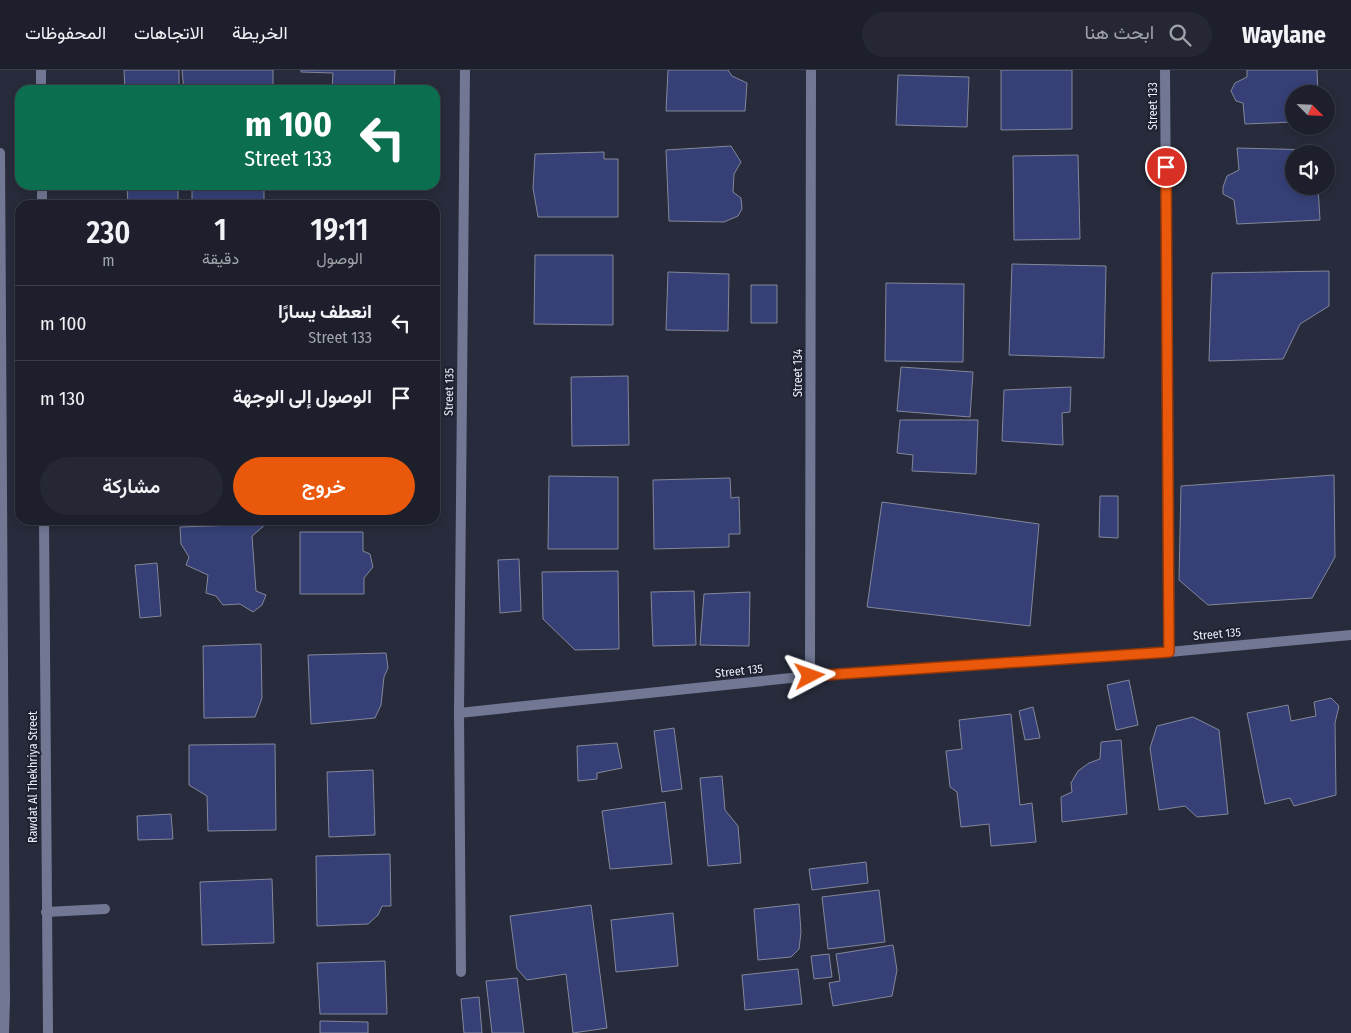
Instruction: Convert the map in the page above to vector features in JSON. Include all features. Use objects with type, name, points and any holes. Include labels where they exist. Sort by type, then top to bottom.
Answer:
[{"type":"street","points":[[41,70],[41,85]]},
{"type":"street","name":"Street 135","points":[[461,972],[458,713],[465,70]]},
{"type":"street","name":"Street 134","points":[[810,676],[811,70]]},
{"type":"street","name":"Street 133","points":[[1165,70],[1169,652]]},
{"type":"street","points":[[0,153],[4,1033]]},
{"type":"street","name":"Rawdat Al Thekhriya Street","points":[[44,525],[48,1033]]},
{"type":"street","name":"Street 135","points":[[458,713],[810,676],[1169,652],[1351,634]]},
{"type":"street","points":[[46,912],[105,909]]},
{"type":"building","points":[[124,70],[179,70],[179,85],[125,85]]},
{"type":"building","points":[[182,70],[273,70],[273,85],[184,85]]},
{"type":"building","points":[[301,70],[395,70],[394,85],[332,85],[333,73],[301,72]]},
{"type":"building","points":[[668,70],[728,70],[732,76],[747,83],[745,111],[666,111]]},
{"type":"building","points":[[1001,70],[1072,70],[1072,129],[1001,130]]},
{"type":"building","points":[[1247,70],[1317,70],[1318,85],[1285,85],[1285,122],[1245,124],[1243,103],[1236,101],[1231,91],[1235,83],[1247,77]]},
{"type":"building","points":[[898,75],[969,77],[967,127],[896,125]]},
{"type":"building","points":[[731,146],[741,162],[734,174],[733,192],[741,198],[742,209],[738,216],[724,222],[669,221],[666,150]]},
{"type":"building","points":[[1237,148],[1285,149],[1285,195],[1319,195],[1320,220],[1237,224],[1234,200],[1223,194],[1223,187],[1227,176],[1239,170]]},
{"type":"building","points":[[604,152],[604,159],[618,159],[618,217],[538,217],[533,188],[535,154]]},
{"type":"building","points":[[1078,155],[1080,239],[1014,240],[1013,156]]},
{"type":"building","points":[[127,190],[178,190],[178,200],[128,200]]},
{"type":"building","points":[[192,190],[264,190],[264,200],[192,200]]},
{"type":"building","points":[[535,255],[613,255],[613,325],[534,324]]},
{"type":"building","points":[[1012,264],[1106,266],[1104,358],[1009,355]]},
{"type":"building","points":[[1329,271],[1329,306],[1300,324],[1283,359],[1209,361],[1212,273]]},
{"type":"building","points":[[668,272],[729,274],[728,331],[666,330]]},
{"type":"building","points":[[886,283],[964,284],[963,362],[885,361]]},
{"type":"building","points":[[751,285],[777,285],[777,323],[751,323]]},
{"type":"building","points":[[901,367],[973,372],[970,417],[897,411]]},
{"type":"building","points":[[628,376],[629,445],[572,446],[571,377]]},
{"type":"building","points":[[1071,387],[1070,412],[1062,413],[1063,445],[1002,441],[1004,390]]},
{"type":"building","points":[[900,420],[978,420],[976,474],[912,471],[913,455],[897,453]]},
{"type":"building","points":[[1334,475],[1335,557],[1312,598],[1208,605],[1179,580],[1181,486]]},
{"type":"building","points":[[549,476],[618,477],[618,549],[548,549]]},
{"type":"building","points":[[730,478],[731,498],[739,497],[740,534],[729,534],[729,547],[654,549],[653,480]]},
{"type":"building","points":[[1100,496],[1118,496],[1118,538],[1099,537]]},
{"type":"building","points":[[882,502],[1039,524],[1030,626],[867,607]]},
{"type":"building","points":[[265,525],[252,536],[256,591],[266,595],[262,605],[253,612],[240,604],[223,605],[216,596],[206,593],[208,575],[186,565],[189,557],[181,544],[180,527]]},
{"type":"building","points":[[300,532],[363,532],[363,551],[370,554],[373,567],[364,578],[364,594],[300,594]]},
{"type":"building","points":[[519,559],[521,611],[500,613],[498,560]]},
{"type":"building","points":[[157,563],[161,616],[140,618],[135,565]]},
{"type":"building","points":[[618,571],[619,649],[575,650],[543,619],[542,572]]},
{"type":"building","points":[[694,591],[696,645],[653,646],[651,592]]},
{"type":"building","points":[[750,592],[749,646],[700,645],[704,594]]},
{"type":"building","points":[[261,644],[262,698],[255,717],[204,718],[203,646]]},
{"type":"building","points":[[386,653],[388,668],[384,677],[381,705],[375,718],[311,724],[308,655]]},
{"type":"building","points":[[1129,680],[1138,725],[1116,730],[1107,685]]},
{"type":"building","points":[[1331,698],[1339,706],[1335,723],[1336,795],[1294,806],[1290,798],[1265,804],[1247,713],[1288,705],[1291,721],[1316,716],[1314,702]]},
{"type":"building","points":[[1033,707],[1040,738],[1025,740],[1019,711]]},
{"type":"building","points":[[1011,714],[1020,805],[1032,803],[1036,842],[991,846],[989,824],[961,827],[957,792],[950,787],[946,751],[962,749],[959,720]]},
{"type":"building","points":[[1193,717],[1219,730],[1228,814],[1197,817],[1185,806],[1159,810],[1150,748],[1157,726]]},
{"type":"building","points":[[674,728],[682,789],[662,792],[654,731]]},
{"type":"building","points":[[1121,740],[1127,814],[1062,822],[1061,797],[1072,792],[1071,783],[1078,771],[1089,763],[1100,759],[1101,742]]},
{"type":"building","points":[[617,743],[622,768],[597,773],[597,779],[578,781],[577,746]]},
{"type":"building","points":[[275,744],[276,830],[208,831],[207,796],[189,785],[189,745]]},
{"type":"building","points":[[373,770],[375,835],[329,837],[327,772]]},
{"type":"building","points":[[722,776],[725,810],[738,826],[741,863],[708,866],[700,778]]},
{"type":"building","points":[[665,802],[672,864],[610,869],[602,811]]},
{"type":"building","points":[[171,814],[173,839],[138,840],[137,816]]},
{"type":"building","points":[[390,854],[391,906],[382,906],[378,915],[368,924],[317,926],[316,856]]},
{"type":"building","points":[[866,862],[868,883],[812,890],[809,869]]},
{"type":"building","points":[[272,879],[274,943],[202,945],[200,882]]},
{"type":"building","points":[[879,890],[885,942],[828,949],[822,897]]},
{"type":"building","points":[[799,904],[801,932],[799,949],[791,957],[758,960],[754,909]]},
{"type":"building","points":[[591,905],[607,1028],[573,1033],[566,974],[527,980],[517,969],[510,916]]},
{"type":"building","points":[[673,913],[678,966],[616,972],[611,920]]},
{"type":"building","points":[[893,945],[897,970],[892,996],[833,1006],[829,983],[840,981],[836,954]]},
{"type":"building","points":[[829,954],[832,977],[814,979],[811,956]]},
{"type":"building","points":[[385,961],[387,1014],[320,1014],[317,963]]},
{"type":"building","points":[[798,969],[802,1004],[745,1010],[742,975]]},
{"type":"building","points":[[517,978],[524,1033],[492,1033],[486,981]]},
{"type":"building","points":[[479,997],[482,1033],[464,1033],[461,999]]},
{"type":"building","points":[[320,1021],[368,1022],[368,1033],[320,1033]]},
{"type":"route","points":[[810,676],[1169,652],[1166,167]]}]
